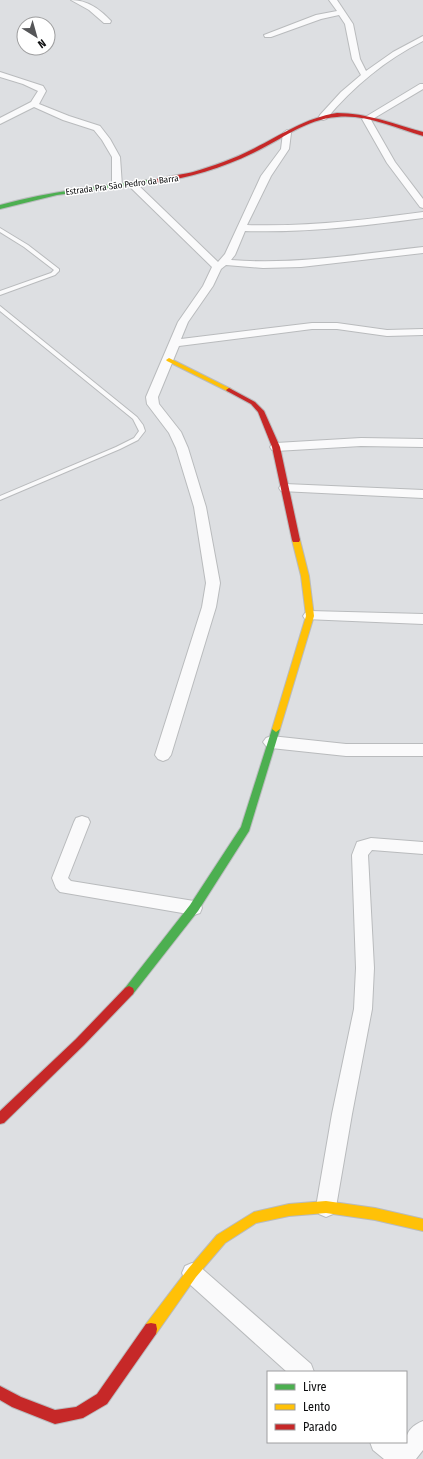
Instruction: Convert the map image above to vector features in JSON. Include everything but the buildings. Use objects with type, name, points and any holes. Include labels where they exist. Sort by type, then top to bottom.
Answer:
[{"type":"street","points":[[75,0],[92,8],[107,21]]},
{"type":"street","points":[[332,0],[342,12],[349,24],[356,59],[365,76]]},
{"type":"street","points":[[268,35],[319,17],[342,12]]},
{"type":"street","points":[[324,118],[330,108],[365,76],[397,52],[423,38]]},
{"type":"street","points":[[0,74],[13,77],[40,88],[42,91],[34,104],[0,121]]},
{"type":"street","points":[[423,86],[366,119],[391,163],[423,205]]},
{"type":"street","points":[[34,104],[66,118],[97,128],[106,139],[116,157],[116,186]]},
{"type":"street","name":"Estrada Pra São Pedro da Barra","points":[[0,206],[48,194],[175,179],[213,168],[300,126],[324,118],[345,115],[423,134]]},
{"type":"street","points":[[163,755],[209,607],[213,584],[200,507],[182,448],[175,432],[154,404],[152,397],[169,360],[183,322],[208,286],[220,265],[230,255],[266,176],[285,149],[287,133]]},
{"type":"street","points":[[133,185],[220,265],[301,264],[423,250]]},
{"type":"street","points":[[241,228],[277,230],[330,227],[423,216]]},
{"type":"street","points":[[175,342],[312,326],[338,326],[387,333],[423,332]]},
{"type":"street","points":[[0,1119],[80,1042],[135,985],[194,908],[246,828],[310,616],[305,576],[292,525],[276,447],[261,411],[253,403],[169,360]]},
{"type":"street","points":[[276,447],[361,442],[423,443]]},
{"type":"street","points":[[285,488],[423,494]]},
{"type":"street","points":[[310,616],[423,619]]},
{"type":"street","points":[[271,742],[346,750],[423,750]]},
{"type":"street","points":[[82,822],[60,878],[66,887],[194,908]]},
{"type":"street","points":[[326,1207],[342,1114],[363,1009],[365,968],[360,855],[364,847],[371,844],[423,848]]},
{"type":"street","points":[[0,1393],[17,1402],[55,1417],[78,1413],[102,1399],[150,1328],[192,1273],[221,1239],[254,1218],[289,1210],[326,1207],[375,1214],[423,1225]]},
{"type":"street","points":[[192,1273],[302,1371]]},
{"type":"street","points":[[383,1443],[401,1459],[423,1432]]},
{"type":"lane","points":[[0,230],[26,246],[57,270],[53,274],[0,293]]},
{"type":"lane","points":[[0,308],[135,418],[142,431],[136,439],[118,448],[0,498]]},
{"type":"traffic: fast","points":[[0,207],[38,197],[154,181]]},
{"type":"traffic: fast","points":[[129,991],[194,908],[246,828],[276,729]]},
{"type":"traffic: slow","points":[[169,360],[229,390]]},
{"type":"traffic: slow","points":[[276,729],[310,616],[305,576],[296,540]]},
{"type":"traffic: slow","points":[[151,1329],[192,1273],[221,1239],[254,1218],[289,1210],[326,1207],[375,1214],[423,1225]]},
{"type":"traffic: jam","points":[[154,181],[180,177],[217,166],[253,151],[304,124],[337,115],[370,118],[423,134]]},
{"type":"traffic: jam","points":[[229,390],[253,403],[261,411],[276,447],[296,540]]},
{"type":"traffic: jam","points":[[0,1119],[80,1042],[129,991]]},
{"type":"traffic: jam","points":[[0,1393],[17,1402],[55,1417],[78,1413],[102,1399],[151,1329]]}]
